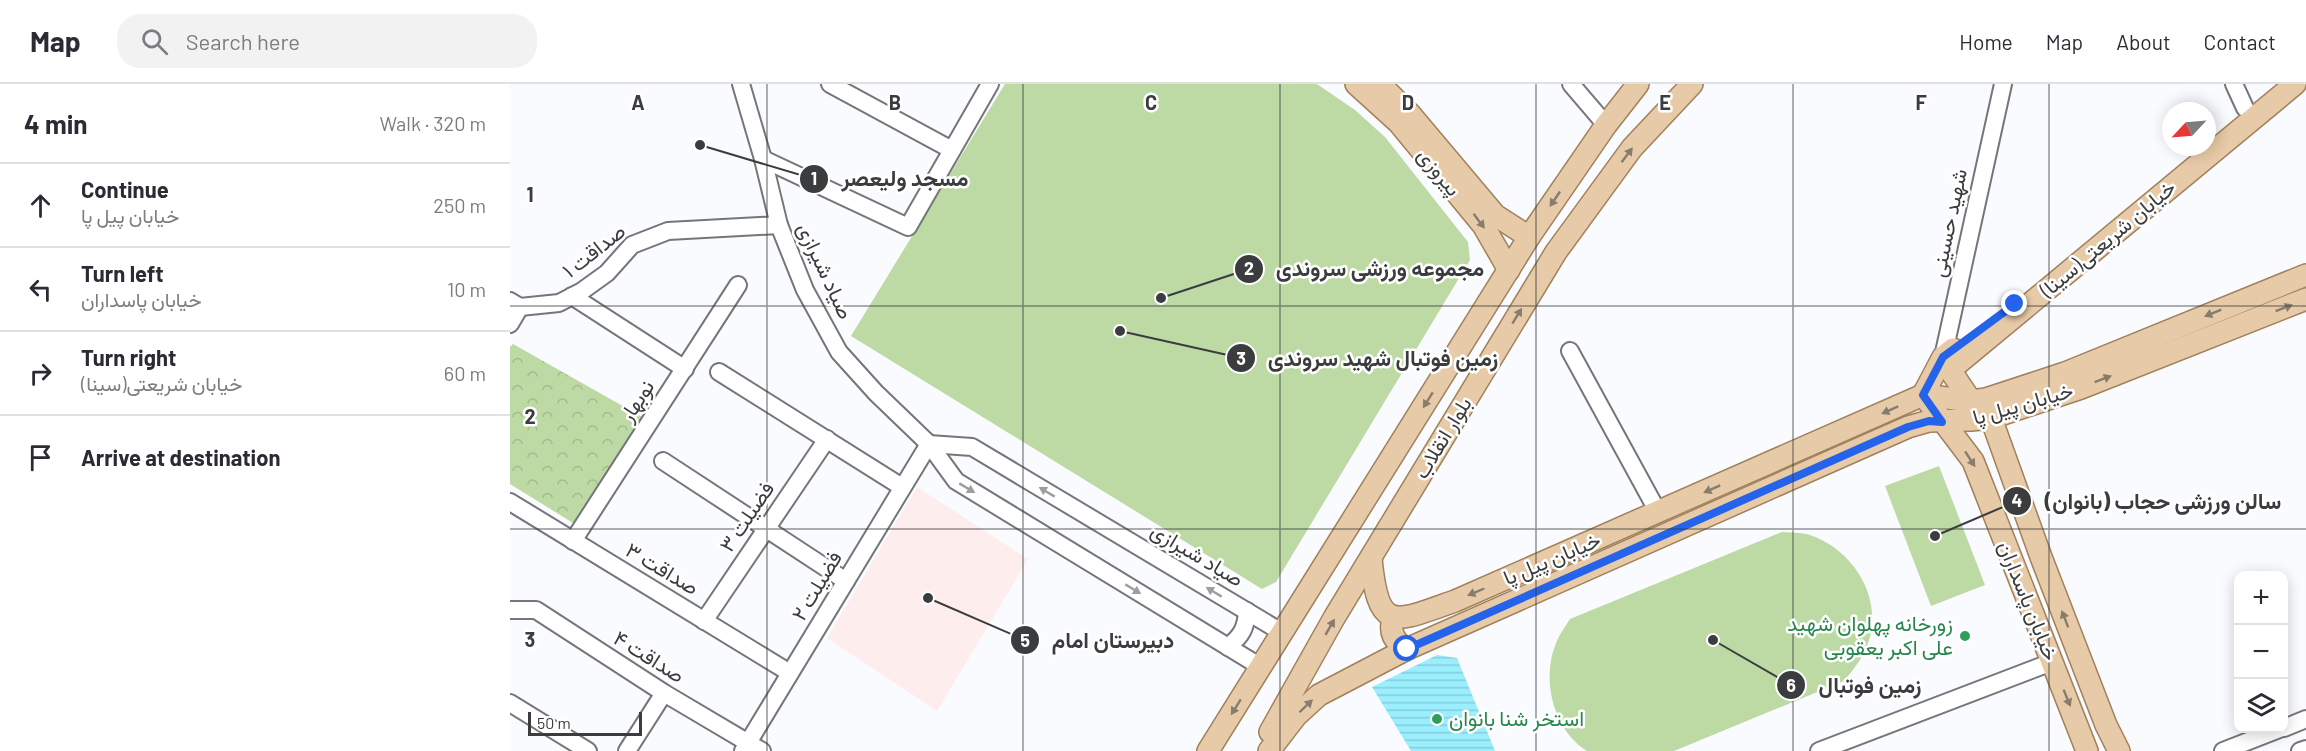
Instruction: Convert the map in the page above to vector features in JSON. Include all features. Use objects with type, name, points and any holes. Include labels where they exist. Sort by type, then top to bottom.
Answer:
[{"type":"main road","name":"پیروزی","points":[[1356,84],[1399,123],[1483,225],[1509,270]]},
{"type":"main road","name":"پیروزی","points":[[1380,84],[1410,114],[1495,214],[1529,237]]},
{"type":"main road","name":"بلوار انقلاب","points":[[1208,751],[1529,237],[1606,125],[1638,84]]},
{"type":"main road","name":"بلوار انقلاب","points":[[1259,751],[1371,558],[1556,252],[1632,148],[1692,84]]},
{"type":"main road","points":[[2216,132],[2273,84]]},
{"type":"main road","name":"خیابان شریعتی(سینا)","points":[[1947,363],[2295,84]]},
{"type":"main road","name":"خیابان شریعتی(سینا)","points":[[1923,395],[1947,363],[2188,156]]},
{"type":"main road","name":"خیابان پیل پا","points":[[1393,617],[1406,618],[1455,601],[1923,395],[1971,401],[1986,399],[2065,373],[2306,275]]},
{"type":"main road","name":"خیابان پیل پا","points":[[1269,751],[1296,716],[1319,694],[1407,649],[1908,427],[1929,421],[1942,422],[1991,417],[2081,388],[2306,299]]},
{"type":"main road","points":[[1947,363],[1971,401],[1991,417]]},
{"type":"main road","name":"خیابان پاسداران","points":[[1923,395],[1973,460],[2086,751]]},
{"type":"main road","name":"خیابان پاسداران","points":[[1991,417],[2049,579],[2106,724],[2119,751]]},
{"type":"main road","points":[[1371,558],[1374,589],[1381,608],[1393,617],[1392,632],[1395,639],[1407,649]]},
{"type":"street","name":"صیاد شیرازی","points":[[741,84],[779,225],[805,290],[839,352],[876,393],[929,444],[956,481],[1261,667]]},
{"type":"street","points":[[830,84],[952,150]]},
{"type":"street","points":[[763,159],[908,227],[990,84]]},
{"type":"street","points":[[1571,84],[1606,125]]},
{"type":"street","name":"شهید حسینی","points":[[1947,363],[2003,84]]},
{"type":"street","points":[[2234,84],[2245,108]]},
{"type":"street","name":"صداقت ۱","points":[[515,304],[559,303],[607,273],[632,245],[668,231],[779,225]]},
{"type":"street","name":"نوبهار","points":[[573,541],[738,285]]},
{"type":"street","points":[[572,296],[685,369]]},
{"type":"street","points":[[510,324],[515,304]]},
{"type":"street","points":[[1570,351],[1658,512]]},
{"type":"street","points":[[719,372],[902,488]]},
{"type":"street","name":"فضیلت ۳","points":[[704,621],[827,439]]},
{"type":"street","name":"صیاد شیرازی","points":[[929,444],[972,447],[1282,633]]},
{"type":"street","name":"فضیلت ۲","points":[[751,748],[790,673],[929,444]]},
{"type":"street","points":[[663,461],[846,581]]},
{"type":"street","name":"صداقت ۳","points":[[510,502],[790,673]]},
{"type":"street","name":"صداقت ۴","points":[[510,610],[536,610],[751,748]]},
{"type":"street","points":[[1227,647],[1243,632],[1246,626],[1247,611]]},
{"type":"street","points":[[1818,751],[2052,662]]},
{"type":"street","points":[[627,751],[664,693]]},
{"type":"street","points":[[510,703],[588,751]]},
{"type":"street","points":[[2288,726],[2306,719]]},
{"type":"street","points":[[2223,751],[2270,733]]},
{"type":"street","points":[[2300,751],[2306,749]]},
{"type":"shaded area","points":[[917,487],[1028,559],[937,711],[827,638]]},
{"type":"green space","points":[[1005,84],[1317,84],[1355,110],[1385,137],[1468,242],[1470,260],[1276,582],[1262,589],[851,336]]},
{"type":"green space","points":[[513,344],[644,418],[573,523],[510,484],[510,347]]},
{"type":"green space","points":[[1939,466],[1985,585],[1931,606],[1885,486]]},
{"type":"green space","points":[[1782,532],[1807,534],[1825,542],[1850,562],[1867,589],[1871,604],[1870,637],[1859,661],[1844,681],[1674,751],[1587,751],[1575,742],[1558,717],[1550,687],[1552,657],[1557,640],[1570,619]]},
{"type":"water","name":"استخر شنا بانوان","points":[[1437,655],[1457,658],[1495,751],[1411,751],[1372,687]]},
{"type":"place","name":"مسجد ولیعصر","points":[[700,145]]},
{"type":"place","name":"مجموعه ورزشی سروندی","points":[[1161,298]]},
{"type":"place","name":"زمین فوتبال شهید سروندی","points":[[1120,331]]},
{"type":"place","name":"سالن ورزشی حجاب (بانوان)","points":[[1935,536]]},
{"type":"place","name":"دبیرستان امام","points":[[928,598]]},
{"type":"place","name":"زورخانه پهلوان شهید علی اکبر یعقوبی","points":[[1965,636]]},
{"type":"place","name":"زمین فوتبال","points":[[1713,640]]},
{"type":"place","name":"استخر شنا بانوان","points":[[1437,719]]},
{"type":"route","points":[[1407,649],[1908,427],[1929,421],[1942,422],[1923,395],[1943,357],[2015,304]]}]
